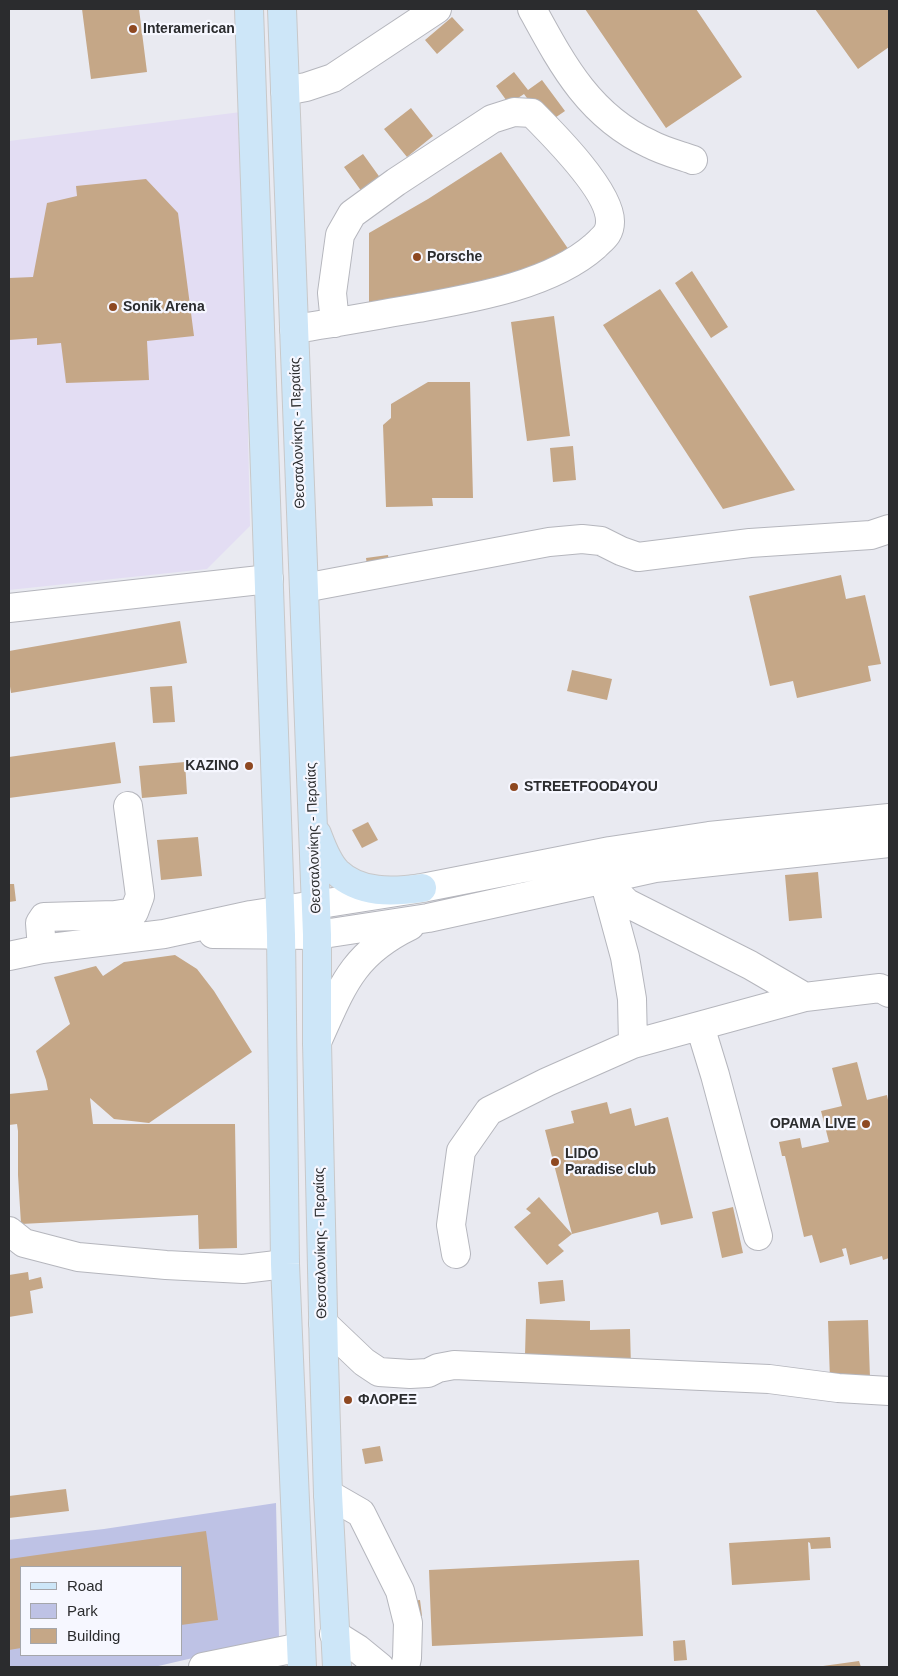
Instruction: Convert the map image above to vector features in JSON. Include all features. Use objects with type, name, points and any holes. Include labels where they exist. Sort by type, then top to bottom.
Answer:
[{"type":"main road","points":[[249,9],[280,923],[285,1264],[301,1657]]},
{"type":"main road","name":"Θεσσαλονίκης - Περαίας","points":[[282,9],[316,904],[323,1323],[336,1667]]},
{"type":"main road","points":[[313,824],[325,854],[337,872],[355,884],[381,891],[422,888]]},
{"type":"street","points":[[285,91],[306,87],[333,78],[437,9]]},
{"type":"street","points":[[532,9],[552,46],[582,92],[600,111],[628,132],[650,145],[693,160]]},
{"type":"street","points":[[294,329],[335,323],[476,297],[534,281],[572,262],[590,250],[609,233],[611,221],[608,208],[587,173],[532,113],[514,112],[492,119],[396,182],[352,214],[340,235],[332,293],[335,323]]},
{"type":"street","points":[[304,588],[557,541],[582,539],[601,541],[638,557],[750,544],[871,535],[889,529]]},
{"type":"street","points":[[9,608],[269,579]]},
{"type":"street","points":[[42,949],[40,923],[44,917],[115,915],[134,912],[140,896],[128,806]]},
{"type":"street","points":[[9,956],[42,949],[164,934],[280,923],[316,904],[422,888],[610,851],[709,836],[889,818]]},
{"type":"street","points":[[280,923],[317,935],[428,918],[655,868],[889,843]]},
{"type":"street","points":[[603,879],[627,903],[750,965],[805,997]]},
{"type":"street","points":[[603,879],[625,957],[632,999],[633,1044]]},
{"type":"street","points":[[317,1042],[342,987],[352,970],[369,951],[394,934],[428,918]]},
{"type":"street","points":[[456,1254],[451,1225],[461,1151],[489,1111],[547,1082],[633,1044],[805,997],[880,988],[889,993]]},
{"type":"street","points":[[700,1026],[716,1075],[758,1236]]},
{"type":"street","points":[[9,1231],[24,1242],[78,1257],[166,1265],[243,1269],[285,1264]]},
{"type":"street","points":[[323,1323],[364,1362],[379,1372],[428,1373],[438,1368],[454,1365],[769,1378],[838,1388],[889,1391]]},
{"type":"street","points":[[328,1494],[361,1513],[400,1591],[408,1623],[405,1667]]},
{"type":"street","points":[[334,1634],[358,1649],[380,1667]]},
{"type":"street","points":[[203,1667],[301,1657]]},
{"type":"shaded area","points":[[241,112],[250,526],[207,569],[9,590],[9,141]]},
{"type":"green space","points":[[276,1503],[279,1638],[154,1667],[9,1667],[9,1540],[104,1529]]},
{"type":"building","points":[[82,9],[139,9],[147,72],[91,79]]},
{"type":"building","points":[[585,9],[696,9],[742,77],[666,128]]},
{"type":"building","points":[[815,9],[889,9],[889,47],[858,69]]},
{"type":"building","points":[[452,17],[464,30],[437,54],[425,40]]},
{"type":"building","points":[[514,72],[528,90],[542,80],[565,111],[546,124],[524,94],[509,104],[496,86]]},
{"type":"building","points":[[411,108],[433,136],[407,157],[384,129]]},
{"type":"building","points":[[501,152],[569,250],[546,266],[369,306],[369,233],[428,199]]},
{"type":"building","points":[[363,154],[381,179],[362,192],[344,167]]},
{"type":"building","name":"Sonik Arena","points":[[146,179],[178,213],[194,336],[147,341],[149,380],[66,383],[61,343],[37,345],[37,338],[9,340],[9,278],[33,277],[47,203],[77,196],[76,186]]},
{"type":"building","points":[[692,271],[728,327],[711,338],[675,283]]},
{"type":"building","points":[[660,289],[795,490],[723,509],[603,325]]},
{"type":"building","points":[[554,316],[570,436],[527,441],[511,322]]},
{"type":"building","points":[[428,382],[470,382],[473,498],[432,498],[433,506],[386,507],[383,425],[391,418],[391,404]]},
{"type":"building","points":[[573,446],[576,480],[553,482],[550,448]]},
{"type":"building","points":[[388,555],[390,570],[368,572],[366,558]]},
{"type":"building","points":[[841,575],[846,599],[865,595],[881,664],[868,666],[871,681],[797,698],[793,681],[770,686],[749,596]]},
{"type":"building","points":[[180,621],[187,663],[11,693],[9,651]]},
{"type":"building","points":[[572,670],[612,679],[607,700],[567,691]]},
{"type":"building","points":[[172,686],[175,722],[153,723],[150,687]]},
{"type":"building","points":[[115,742],[121,783],[9,798],[9,757]]},
{"type":"building","points":[[185,762],[187,794],[142,798],[139,766]]},
{"type":"building","points":[[368,822],[378,840],[362,848],[352,830]]},
{"type":"building","points":[[198,837],[202,876],[161,880],[157,840]]},
{"type":"building","points":[[818,872],[822,918],[789,921],[785,875]]},
{"type":"building","points":[[9,884],[14,884],[16,901],[9,902]]},
{"type":"building","points":[[175,955],[197,969],[214,991],[252,1052],[149,1123],[114,1119],[90,1098],[93,1124],[235,1124],[237,1248],[199,1249],[198,1215],[21,1224],[18,1131],[17,1124],[9,1125],[9,1094],[48,1090],[36,1051],[70,1024],[54,977],[96,966],[103,976],[124,962]]},
{"type":"building","points":[[857,1062],[867,1100],[887,1095],[889,1105],[889,1258],[883,1260],[882,1256],[850,1265],[846,1248],[842,1249],[844,1256],[820,1263],[812,1235],[804,1237],[785,1156],[782,1156],[779,1142],[800,1138],[802,1148],[829,1142],[821,1111],[842,1106],[832,1068]]},
{"type":"building","points":[[607,1102],[610,1114],[631,1108],[635,1126],[668,1117],[693,1218],[661,1225],[658,1212],[572,1234],[545,1130],[574,1123],[571,1111]]},
{"type":"building","points":[[539,1197],[572,1234],[558,1245],[564,1251],[547,1265],[514,1227],[531,1213],[526,1209]]},
{"type":"building","points":[[733,1207],[743,1253],[722,1258],[712,1212]]},
{"type":"building","points":[[28,1272],[29,1280],[41,1277],[43,1288],[30,1291],[33,1313],[9,1317],[9,1275]]},
{"type":"building","points":[[563,1280],[565,1301],[540,1304],[538,1282]]},
{"type":"building","points":[[526,1319],[590,1321],[590,1330],[630,1329],[631,1368],[525,1355]]},
{"type":"building","points":[[868,1320],[870,1378],[830,1380],[828,1321]]},
{"type":"building","points":[[380,1446],[383,1461],[365,1464],[362,1449]]},
{"type":"building","points":[[66,1489],[69,1511],[9,1518],[9,1496]]},
{"type":"building","points":[[206,1531],[218,1620],[182,1625],[182,1566],[20,1566],[20,1648],[9,1650],[9,1559]]},
{"type":"building","points":[[830,1537],[831,1548],[811,1549],[808,1542],[810,1580],[732,1585],[729,1543]]},
{"type":"building","points":[[639,1560],[643,1636],[432,1646],[429,1570]]},
{"type":"building","points":[[420,1600],[422,1616],[412,1617],[411,1601]]},
{"type":"building","points":[[685,1640],[687,1660],[674,1661],[673,1641]]},
{"type":"building","points":[[859,1661],[861,1667],[823,1667],[823,1666]]},
{"type":"place","name":"Interamerican","points":[[133,29]]},
{"type":"place","name":"Porsche","points":[[417,257]]},
{"type":"place","name":"Sonik Arena","points":[[113,307]]},
{"type":"place","name":"ΚΑΖΙΝΟ","points":[[249,766]]},
{"type":"place","name":"STREETFOOD4YOU","points":[[514,787]]},
{"type":"place","name":"ΟΡΑΜΑ LIVE","points":[[866,1124]]},
{"type":"place","name":"LIDO Paradise club","points":[[555,1162]]},
{"type":"place","name":"ΦΛΟΡΕΞ","points":[[348,1400]]}]
